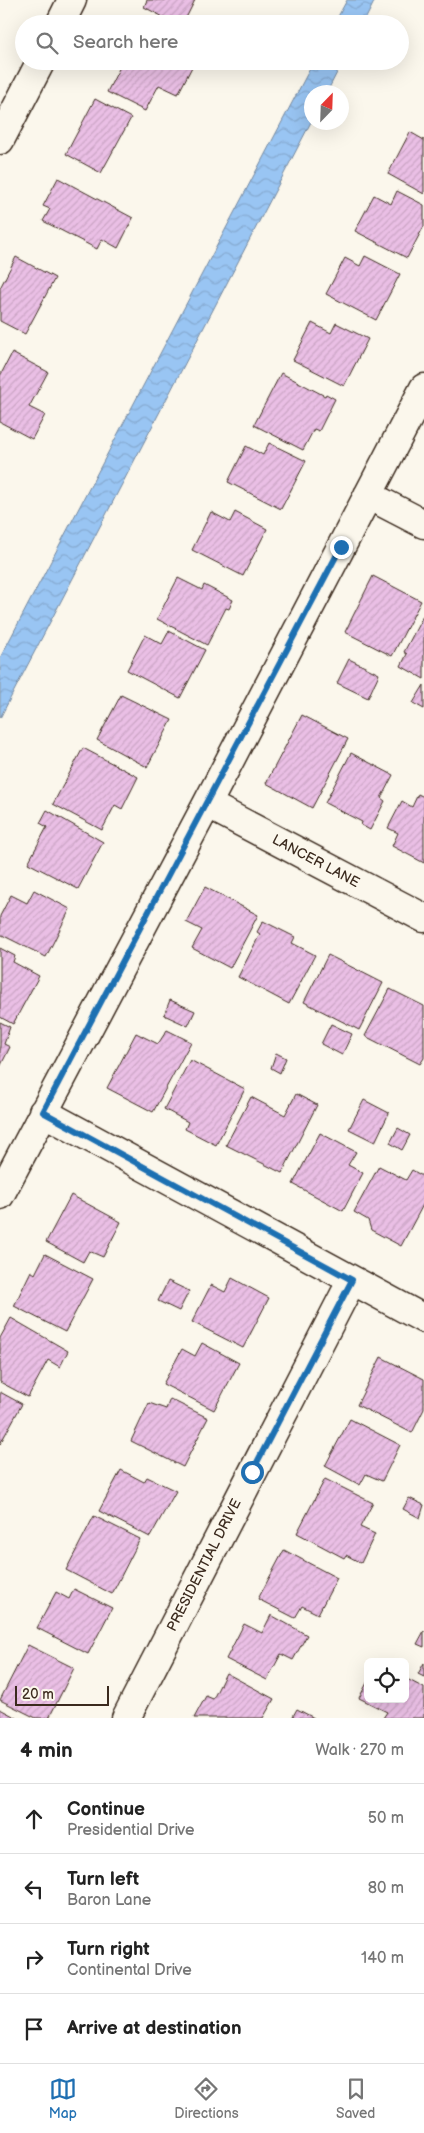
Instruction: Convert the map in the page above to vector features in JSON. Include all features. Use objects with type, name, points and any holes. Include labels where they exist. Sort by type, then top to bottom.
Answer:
[{"type":"street","points":[[64,15],[72,0]]},
{"type":"street","points":[[0,140],[36,70]]},
{"type":"street","points":[[0,1195],[424,388]]},
{"type":"street","points":[[368,495],[424,524]]},
{"type":"street","name":"LANCER LANE","points":[[207,804],[424,918]]},
{"type":"street","points":[[43,1112],[424,1319]]},
{"type":"street","name":"PRESIDENTIAL DRIVE","points":[[126,1718],[352,1280]]},
{"type":"water","points":[[347,0],[375,0],[368,15],[339,15]]},
{"type":"water","points":[[309,70],[338,70],[331,85],[304,85],[304,130],[307,130],[0,718],[0,658]]},
{"type":"building","points":[[147,0],[195,0],[188,15],[160,15],[144,7]]},
{"type":"building","points":[[118,70],[190,70],[178,94],[159,85],[145,111],[107,92]]},
{"type":"building","points":[[95,99],[131,118],[101,173],[66,154]]},
{"type":"building","points":[[410,132],[424,140],[424,194],[388,174]]},
{"type":"building","points":[[58,178],[133,218],[118,248],[102,239],[97,249],[43,221],[50,209],[43,206]]},
{"type":"building","points":[[397,191],[424,205],[424,226],[407,258],[355,231],[374,195],[391,204]]},
{"type":"building","points":[[365,256],[400,274],[376,320],[326,294],[345,258],[360,266]]},
{"type":"building","points":[[16,257],[55,278],[25,334],[0,321],[0,288]]},
{"type":"building","points":[[312,323],[331,333],[336,323],[368,339],[344,386],[293,360]]},
{"type":"building","points":[[12,353],[48,372],[29,407],[45,415],[32,439],[0,422],[0,376]]},
{"type":"building","points":[[281,373],[325,396],[326,394],[335,399],[319,431],[314,429],[303,450],[254,425]]},
{"type":"building","points":[[269,443],[306,461],[281,509],[228,482],[246,446],[263,455]]},
{"type":"building","points":[[211,512],[230,522],[235,512],[267,529],[243,576],[192,550]]},
{"type":"building","points":[[373,576],[421,601],[392,656],[345,632]]},
{"type":"building","points":[[178,578],[202,590],[204,585],[233,600],[229,609],[226,608],[207,645],[157,619]]},
{"type":"building","points":[[424,614],[424,679],[401,666],[407,654],[404,652]]},
{"type":"building","points":[[169,631],[205,650],[180,698],[127,670],[145,635],[162,644]]},
{"type":"building","points":[[349,659],[379,674],[368,698],[337,683]]},
{"type":"building","points":[[424,685],[424,709],[413,703]]},
{"type":"building","points":[[121,695],[172,720],[147,767],[97,740]]},
{"type":"building","points":[[302,715],[348,739],[312,808],[266,783]]},
{"type":"building","points":[[83,748],[138,777],[122,809],[115,805],[102,830],[53,804]]},
{"type":"building","points":[[351,753],[393,775],[381,798],[385,801],[370,830],[361,825],[362,822],[325,803]]},
{"type":"building","points":[[418,794],[424,797],[424,863],[392,846],[398,833],[388,828],[402,801],[412,807]]},
{"type":"building","points":[[47,810],[103,842],[78,889],[28,863],[47,827],[40,823]]},
{"type":"building","points":[[205,887],[258,915],[230,968],[192,948],[202,930],[186,922]]},
{"type":"building","points":[[34,890],[70,909],[46,957],[0,934],[0,916],[11,895],[27,903]]},
{"type":"building","points":[[263,921],[295,937],[292,943],[315,955],[289,1004],[238,977],[260,934],[257,932]]},
{"type":"building","points":[[0,948],[15,956],[13,962],[39,976],[13,1024],[0,1017]]},
{"type":"building","points":[[328,955],[383,983],[359,1030],[304,1002]]},
{"type":"building","points":[[390,989],[424,1006],[424,1058],[420,1064],[365,1036]]},
{"type":"building","points":[[170,1000],[195,1011],[188,1026],[164,1015]]},
{"type":"building","points":[[0,1022],[10,1027],[4,1044],[10,1047],[0,1067]]},
{"type":"building","points":[[331,1024],[352,1034],[342,1055],[321,1044]]},
{"type":"building","points":[[167,1030],[191,1042],[153,1112],[107,1088],[136,1033],[158,1044]]},
{"type":"building","points":[[276,1053],[286,1058],[280,1073],[271,1068]]},
{"type":"building","points":[[190,1060],[245,1089],[216,1145],[185,1129],[188,1122],[164,1109]]},
{"type":"building","points":[[296,1094],[317,1105],[282,1173],[226,1145],[251,1097],[285,1115]]},
{"type":"building","points":[[364,1100],[389,1113],[375,1142],[349,1129]]},
{"type":"building","points":[[398,1128],[410,1135],[402,1150],[390,1143]]},
{"type":"building","points":[[320,1133],[356,1152],[348,1165],[363,1173],[343,1211],[293,1184]]},
{"type":"building","points":[[379,1166],[406,1180],[412,1170],[424,1177],[424,1203],[401,1246],[371,1230],[368,1220],[354,1212]]},
{"type":"building","points":[[71,1195],[121,1222],[103,1257],[89,1251],[83,1262],[46,1242]]},
{"type":"building","points":[[45,1254],[93,1279],[65,1332],[14,1306],[31,1271],[35,1274]]},
{"type":"building","points":[[232,1278],[269,1298],[243,1348],[192,1322],[211,1285],[225,1292]]},
{"type":"building","points":[[168,1281],[189,1291],[179,1311],[158,1301]]},
{"type":"building","points":[[11,1318],[68,1351],[60,1367],[48,1360],[28,1397],[0,1382],[0,1338]]},
{"type":"building","points":[[202,1343],[239,1363],[214,1410],[163,1384],[182,1349],[195,1356]]},
{"type":"building","points":[[381,1357],[424,1379],[424,1409],[412,1433],[357,1405]]},
{"type":"building","points":[[0,1392],[22,1404],[0,1444]]},
{"type":"building","points":[[170,1399],[208,1418],[183,1467],[131,1441],[149,1403],[166,1409]]},
{"type":"building","points":[[350,1419],[400,1445],[382,1481],[366,1474],[360,1485],[325,1466]]},
{"type":"building","points":[[121,1470],[144,1482],[147,1477],[176,1491],[150,1537],[99,1511]]},
{"type":"building","points":[[325,1479],[373,1503],[360,1527],[375,1534],[361,1563],[346,1555],[344,1558],[297,1533]]},
{"type":"building","points":[[409,1498],[424,1505],[420,1518],[403,1509]]},
{"type":"building","points":[[94,1516],[140,1539],[112,1594],[66,1570]]},
{"type":"building","points":[[284,1550],[337,1578],[318,1614],[302,1606],[295,1618],[258,1599]]},
{"type":"building","points":[[74,1589],[112,1608],[88,1654],[37,1628],[56,1592],[69,1599]]},
{"type":"building","points":[[271,1615],[307,1635],[293,1660],[281,1654],[267,1680],[226,1659],[244,1624],[262,1633]]},
{"type":"building","points":[[424,1631],[424,1647],[417,1644]]},
{"type":"building","points":[[28,1645],[74,1668],[49,1718],[36,1718],[0,1700]]},
{"type":"building","points":[[424,1663],[424,1677],[418,1674]]},
{"type":"building","points":[[226,1673],[274,1699],[263,1718],[194,1718],[206,1696],[213,1699]]},
{"type":"building","points":[[409,1680],[424,1688],[424,1718],[383,1718],[387,1712],[369,1703],[409,1703]]},
{"type":"building","points":[[364,1689],[364,1700],[359,1698]]},
{"type":"building","points":[[0,1709],[17,1718],[0,1718]]},
{"type":"building","points":[[297,1709],[314,1718],[292,1718]]},
{"type":"route","points":[[252,1472],[352,1280],[43,1112],[341,547]]}]
